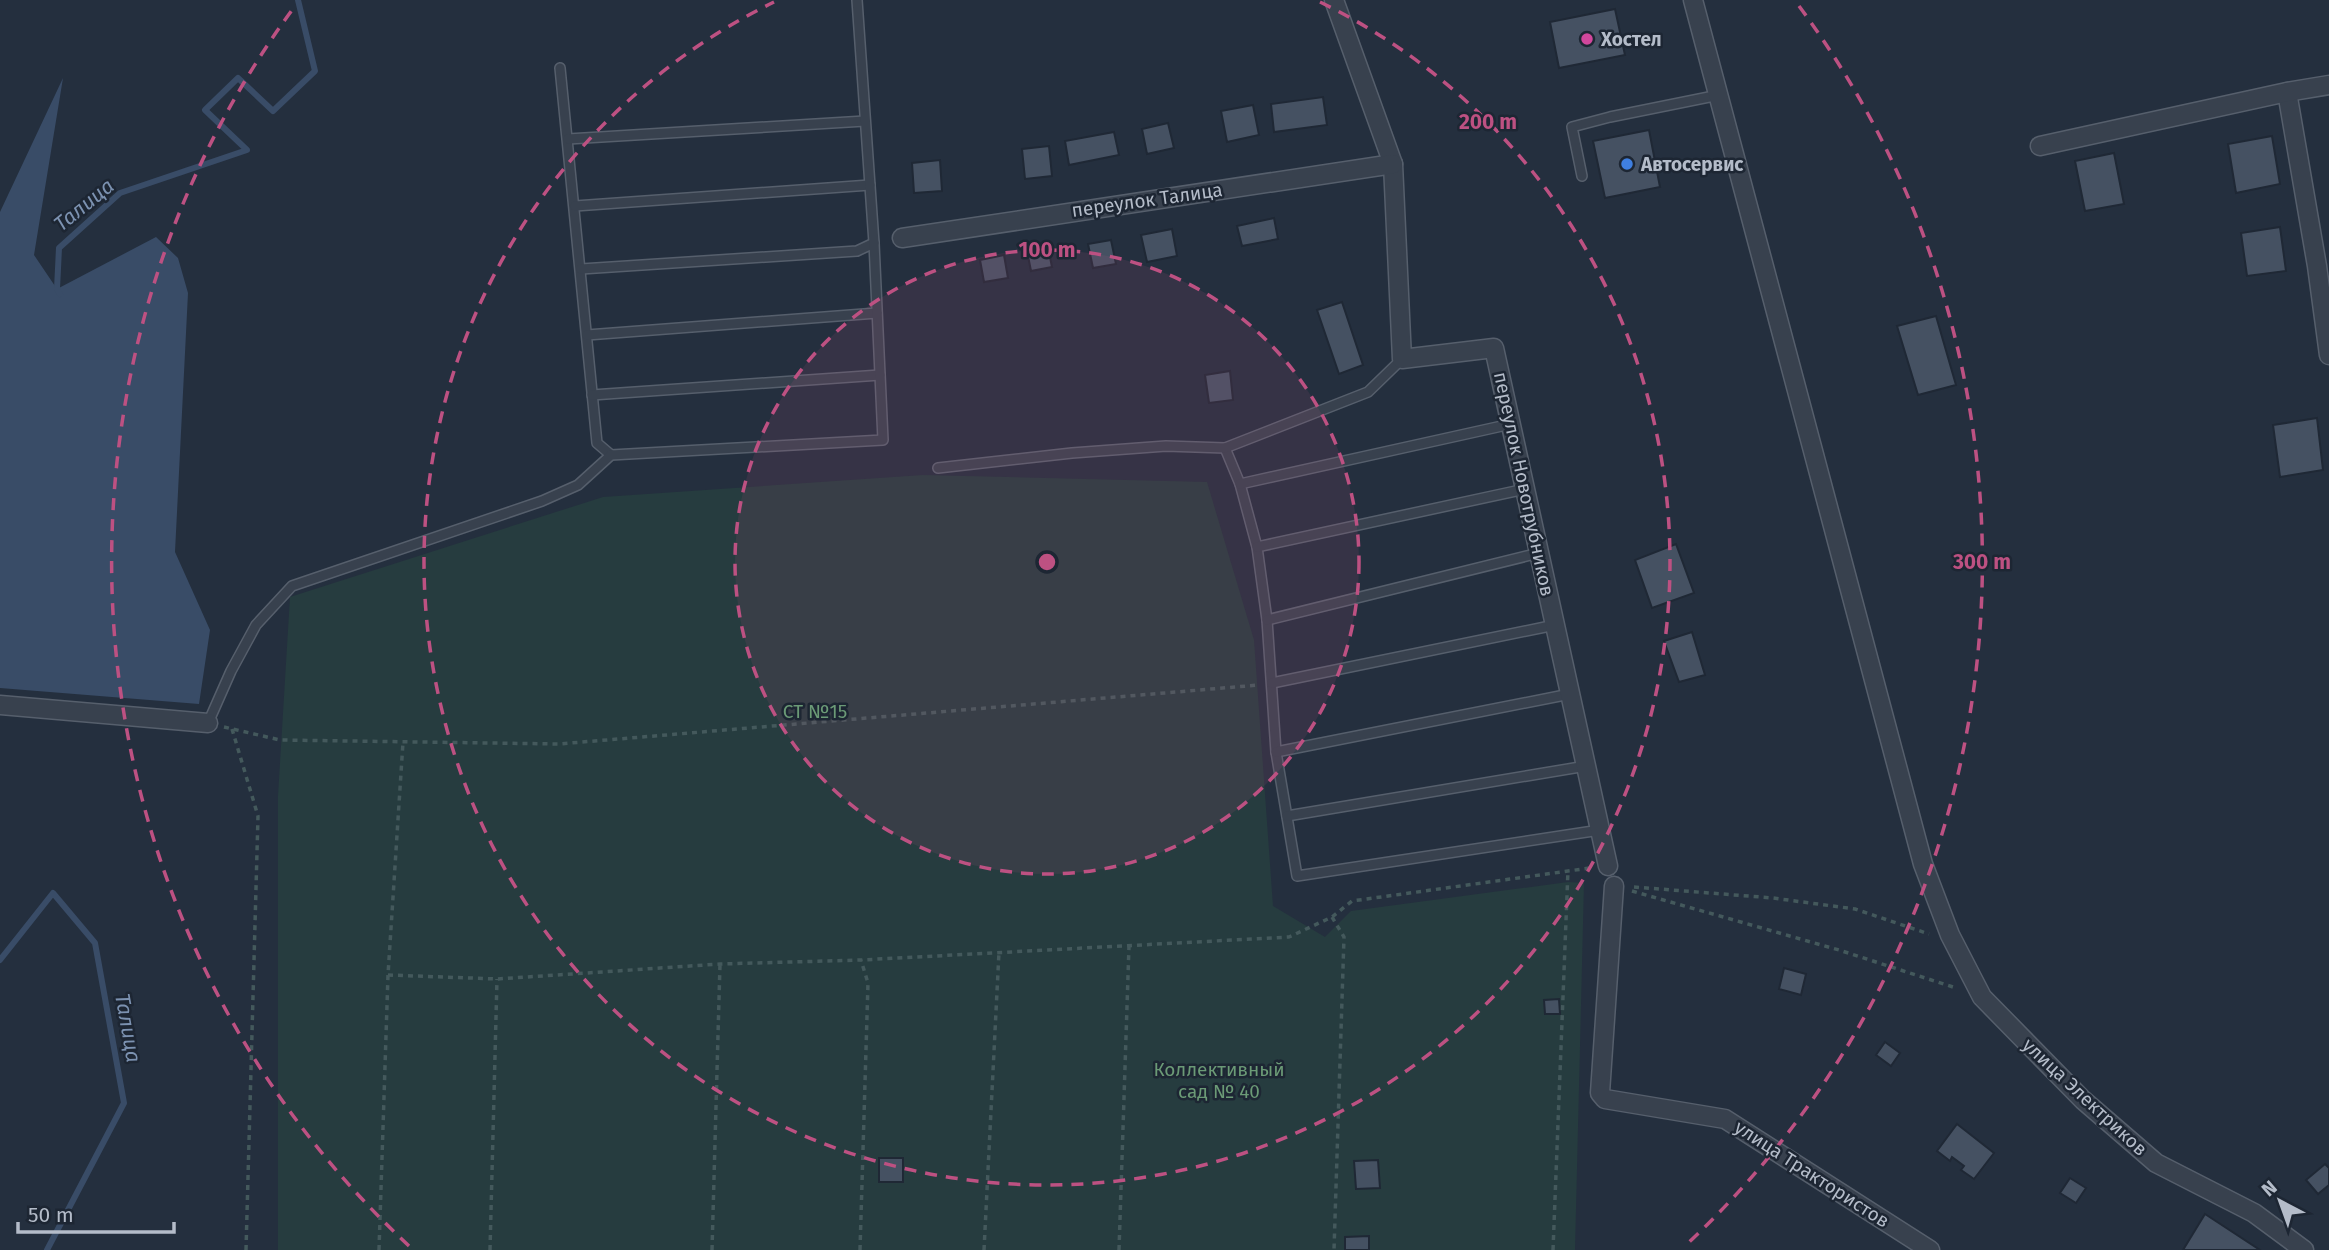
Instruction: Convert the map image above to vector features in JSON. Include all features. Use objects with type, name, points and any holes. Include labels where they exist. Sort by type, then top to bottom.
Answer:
[{"type":"street","points":[[1334,0],[1393,164],[1402,359]]},
{"type":"street","name":"улица Электриков","points":[[1693,0],[1923,864],[1950,935],[1982,997],[2083,1100],[2156,1163],[2254,1213],[2304,1250]]},
{"type":"street","points":[[2040,146],[2329,85]]},
{"type":"street","points":[[2287,92],[2317,266],[2329,355]]},
{"type":"street","name":"переулок Талица","points":[[902,238],[1393,164]]},
{"type":"street","name":"переулок Новотрубников","points":[[1402,359],[1494,348],[1608,866]]},
{"type":"street","points":[[0,705],[208,723]]},
{"type":"street","name":"улица Трактористов","points":[[1614,886],[1600,1093],[1605,1099],[1725,1119],[1930,1250]]},
{"type":"lane","points":[[208,723],[231,671],[256,625],[292,586],[542,501],[579,485],[611,455],[883,440],[874,243],[857,0]]},
{"type":"lane","points":[[560,68],[597,443],[611,455]]},
{"type":"lane","points":[[1582,176],[1572,127],[1719,95]]},
{"type":"lane","points":[[568,139],[865,121]]},
{"type":"lane","points":[[575,206],[870,185]]},
{"type":"lane","points":[[580,269],[857,251],[874,243]]},
{"type":"lane","points":[[587,335],[877,313]]},
{"type":"lane","points":[[938,468],[1166,446],[1225,448],[1368,392],[1402,359]]},
{"type":"lane","points":[[592,395],[880,375]]},
{"type":"lane","points":[[1240,484],[1511,424]]},
{"type":"lane","points":[[1225,448],[1240,484],[1257,547],[1267,620],[1276,752],[1297,876],[1600,830]]},
{"type":"lane","points":[[1257,547],[1525,489]]},
{"type":"lane","points":[[1267,620],[1539,553]]},
{"type":"lane","points":[[1272,683],[1555,625]]},
{"type":"lane","points":[[1276,752],[1570,694]]},
{"type":"lane","points":[[1287,816],[1586,766]]},
{"type":"path","points":[[208,723],[280,740],[559,744],[1272,683]]},
{"type":"path","points":[[232,729],[258,816],[246,1250]]},
{"type":"path","points":[[379,1250],[388,975],[403,742]]},
{"type":"path","points":[[388,975],[497,979],[720,964],[861,960],[1289,937],[1332,917],[1352,901],[1608,866]]},
{"type":"path","points":[[1553,1250],[1568,870]]},
{"type":"path","points":[[1614,886],[1773,898],[1856,909],[1936,936],[1950,935]]},
{"type":"path","points":[[1614,886],[1839,950],[1982,997]]},
{"type":"path","points":[[1332,917],[1344,937],[1334,1250]]},
{"type":"path","points":[[1119,1250],[1129,946]]},
{"type":"path","points":[[984,1250],[999,952]]},
{"type":"path","points":[[860,1250],[867,983],[861,960]]},
{"type":"path","points":[[712,1250],[720,964]]},
{"type":"path","points":[[490,1250],[497,979]]},
{"type":"green space","name":"Коллективный сад № 40","points":[[923,475],[1207,482],[1254,640],[1273,906],[1325,937],[1351,911],[1568,882],[1584,883],[1575,1250],[278,1250],[278,796],[290,597],[603,497]]},
{"type":"water","points":[[63,78],[34,255],[57,289],[156,237],[178,258],[188,293],[175,552],[210,630],[199,704],[0,688],[0,212]]},
{"type":"building","name":"Хостел","points":[[1615,9],[1625,55],[1559,68],[1550,22]]},
{"type":"building","points":[[1323,97],[1327,125],[1274,132],[1271,104]]},
{"type":"building","points":[[1253,105],[1259,135],[1227,142],[1221,111]]},
{"type":"building","points":[[1168,123],[1174,148],[1147,154],[1142,129]]},
{"type":"building","name":"Автосервис","points":[[1649,130],[1660,187],[1605,198],[1593,141]]},
{"type":"building","points":[[1114,132],[1119,155],[1069,165],[1065,141]]},
{"type":"building","points":[[2272,136],[2280,184],[2236,193],[2228,144]]},
{"type":"building","points":[[1049,146],[1052,176],[1025,179],[1022,149]]},
{"type":"building","points":[[2114,153],[2124,204],[2085,211],[2075,161]]},
{"type":"building","points":[[940,160],[942,191],[914,193],[912,163]]},
{"type":"building","points":[[1274,218],[1278,239],[1242,246],[1237,226]]},
{"type":"building","points":[[2280,227],[2286,271],[2247,276],[2241,233]]},
{"type":"building","points":[[1172,229],[1177,256],[1147,262],[1141,235]]},
{"type":"building","points":[[1111,240],[1116,264],[1093,268],[1088,244]]},
{"type":"building","points":[[1048,247],[1052,267],[1031,271],[1027,251]]},
{"type":"building","points":[[1004,255],[1008,278],[984,282],[980,260]]},
{"type":"building","points":[[1342,302],[1363,365],[1339,374],[1317,310]]},
{"type":"building","points":[[1936,316],[1956,385],[1918,395],[1897,326]]},
{"type":"building","points":[[1230,371],[1233,400],[1209,403],[1205,375]]},
{"type":"building","points":[[2317,418],[2323,470],[2280,477],[2273,425]]},
{"type":"building","points":[[1676,544],[1694,593],[1652,608],[1635,560]]},
{"type":"building","points":[[1692,632],[1705,675],[1679,682],[1664,641]]},
{"type":"building","points":[[1784,968],[1806,974],[1801,995],[1779,989]]},
{"type":"building","points":[[1559,999],[1560,1014],[1545,1014],[1544,1000]]},
{"type":"building","points":[[1885,1042],[1900,1053],[1891,1066],[1876,1055]]},
{"type":"building","points":[[1957,1124],[1994,1153],[1974,1179],[1961,1170],[1964,1166],[1952,1157],[1950,1161],[1937,1151]]},
{"type":"building","points":[[879,1158],[903,1158],[903,1182],[879,1182]]},
{"type":"building","points":[[1378,1160],[1380,1188],[1356,1189],[1354,1161]]},
{"type":"building","points":[[2325,1164],[2329,1168],[2329,1185],[2318,1194],[2306,1180]]},
{"type":"building","points":[[2070,1178],[2086,1188],[2076,1203],[2060,1193]]},
{"type":"building","points":[[2205,1214],[2260,1250],[2183,1250]]},
{"type":"building","points":[[1369,1236],[1369,1250],[1345,1250],[1345,1237]]},
{"type":"waterway","name":"Талица","points":[[60,294],[57,289],[59,248],[120,193],[247,150],[205,110],[238,78],[273,111],[315,71],[298,0]]},
{"type":"waterway","name":"Талица","points":[[0,960],[53,893],[95,943],[124,1103],[47,1250]]},
{"type":"place","name":"Хостел","points":[[1587,39]]},
{"type":"place","name":"Автосервис","points":[[1627,164]]},
{"type":"park label","name":"СТ №15","points":[[815,711]]}]
